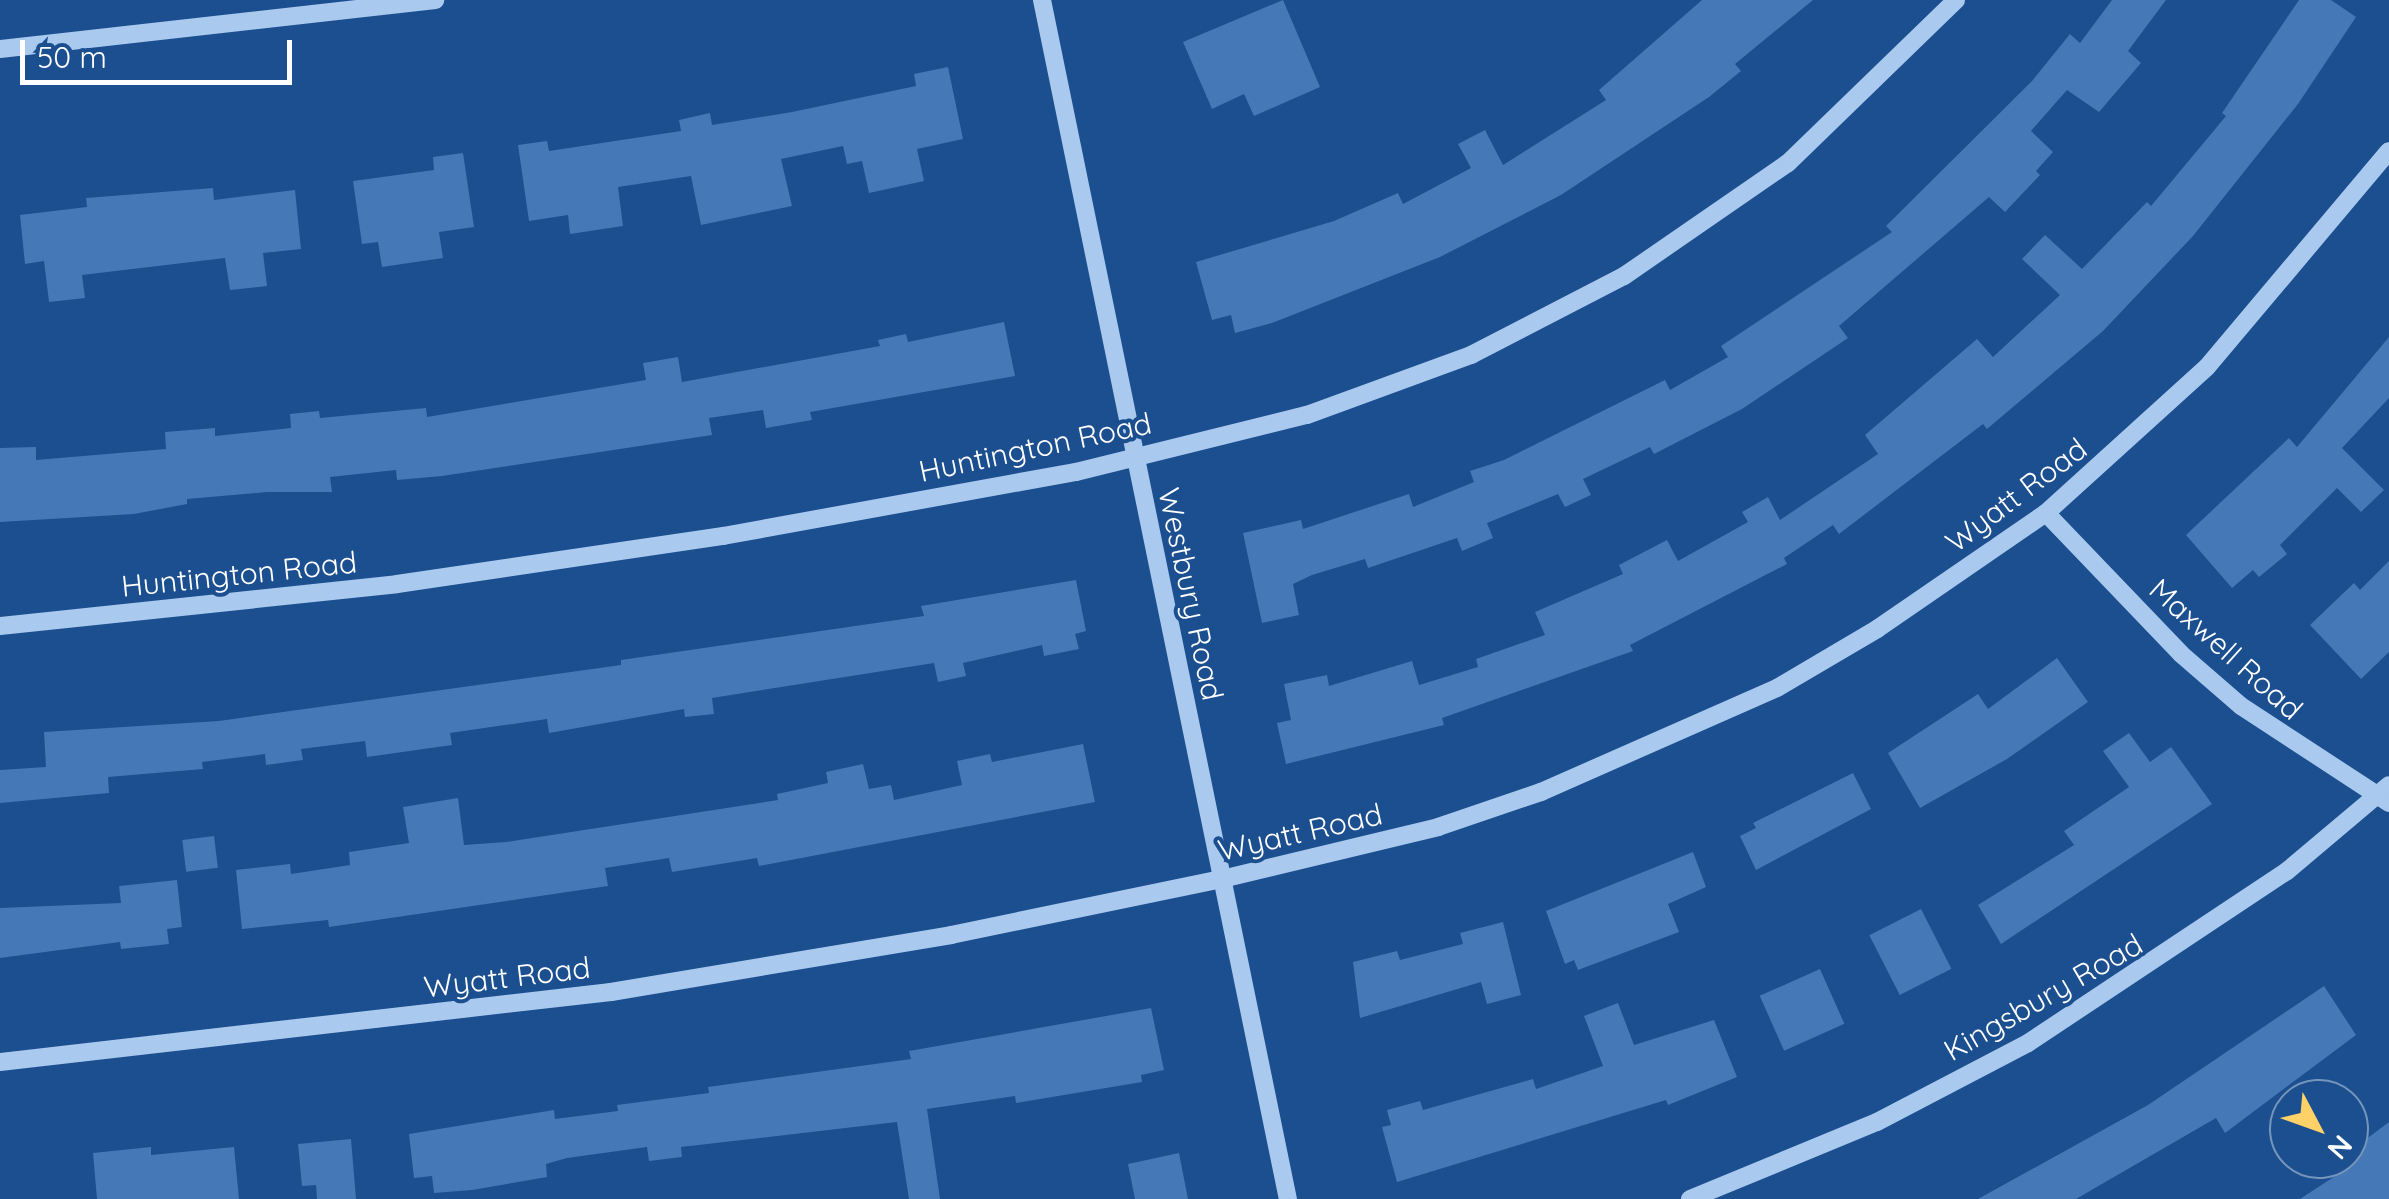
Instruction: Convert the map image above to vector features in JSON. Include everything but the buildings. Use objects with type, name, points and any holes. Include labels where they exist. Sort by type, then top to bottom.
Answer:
[{"type":"street","points":[[0,48],[435,0]]},
{"type":"street","name":"Westbury Road","points":[[1042,0],[1288,1199]]},
{"type":"street","name":"Huntington Road","points":[[0,626],[397,584],[666,544],[1134,456],[1307,415],[1435,368],[1624,276],[1788,163],[1956,0]]},
{"type":"street","name":"Wyatt Road","points":[[0,1062],[611,992],[951,935],[1222,879],[1438,826],[1672,739],[1877,629],[2046,513],[2207,367],[2389,151]]},
{"type":"street","name":"Maxwell Road","points":[[2046,513],[2180,654],[2241,706],[2385,794]]},
{"type":"street","name":"Kingsbury Road","points":[[1690,1199],[1876,1122],[2028,1043],[2147,970],[2287,871],[2385,794]]}]
